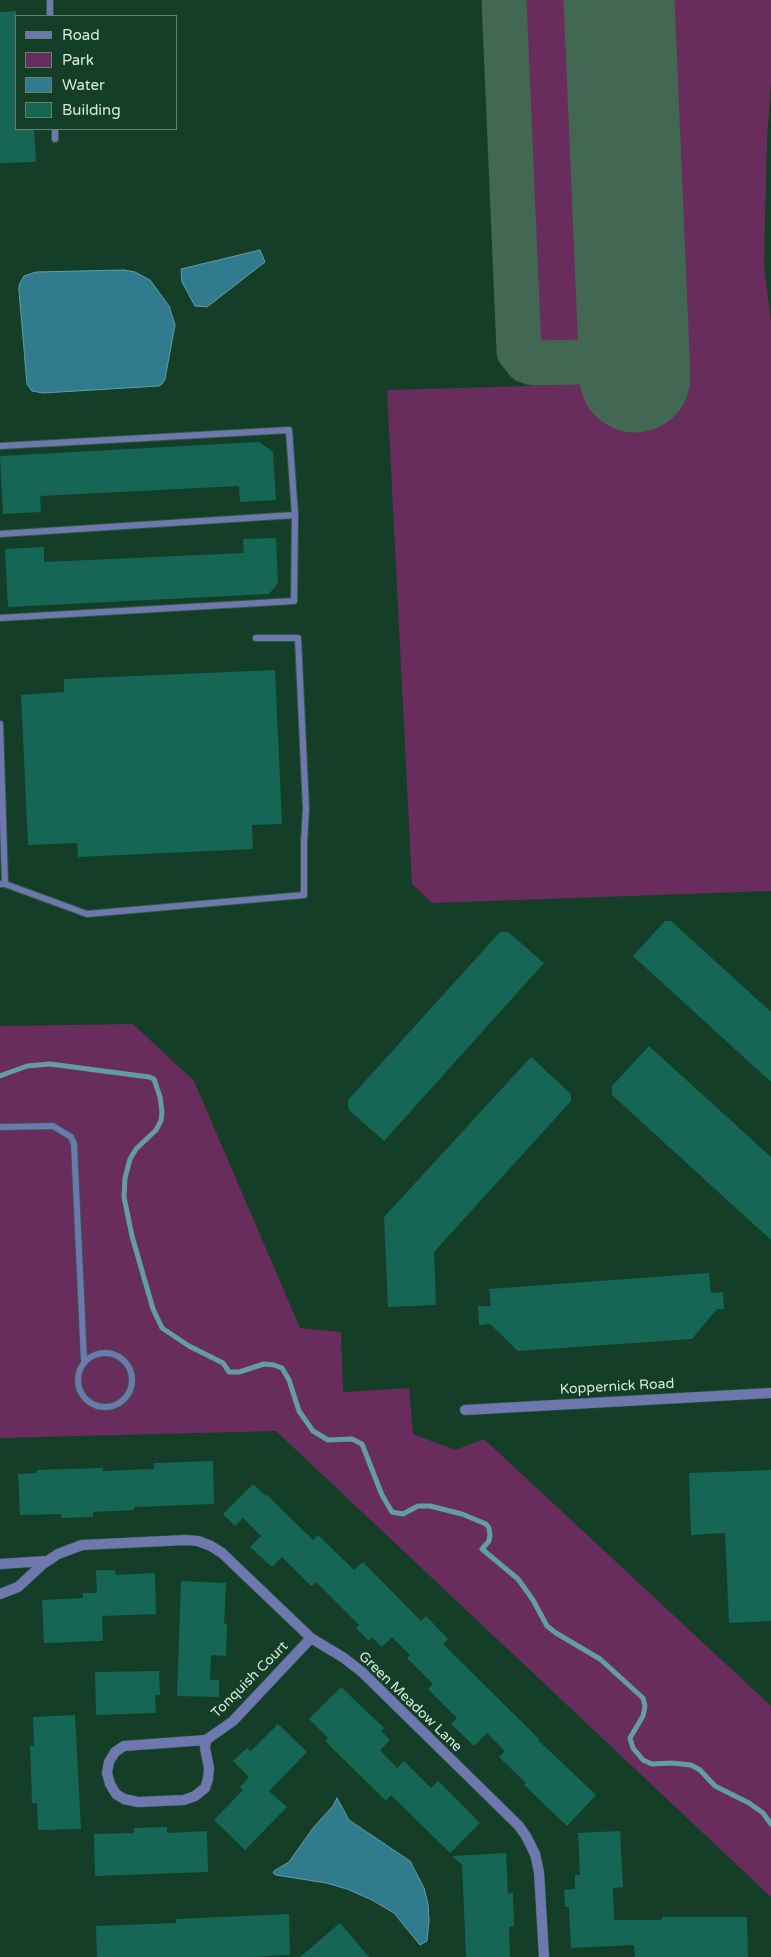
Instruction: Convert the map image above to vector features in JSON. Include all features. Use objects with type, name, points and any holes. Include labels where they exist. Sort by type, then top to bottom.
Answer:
[{"type":"street","name":"Koppernick Road","points":[[465,1410],[771,1393]]},
{"type":"street","name":"Green Meadow Lane","points":[[0,1594],[18,1587],[58,1554],[82,1545],[186,1540],[198,1541],[222,1553],[311,1638],[344,1658],[362,1672],[519,1826],[535,1854],[539,1872],[544,1957]]},
{"type":"street","points":[[0,1564],[48,1561]]},
{"type":"street","name":"Tonquish Court","points":[[206,1740],[233,1721],[311,1638]]},
{"type":"street","points":[[206,1740],[205,1748],[209,1768],[208,1779],[205,1788],[195,1796],[184,1800],[138,1802],[124,1799],[116,1794],[110,1784],[107,1773],[109,1762],[115,1752],[124,1746],[206,1740]]},
{"type":"lane","points":[[50,0],[50,15]]},
{"type":"lane","points":[[55,130],[55,139]]},
{"type":"lane","points":[[0,446],[289,430],[295,515],[294,601],[0,618]]},
{"type":"lane","points":[[0,534],[295,515]]},
{"type":"lane","points":[[0,724],[3,884],[87,914],[304,895],[306,809],[298,638],[256,638]]},
{"type":"lane","points":[[0,1127],[52,1126],[71,1137],[74,1144],[84,1361],[79,1370],[78,1386],[88,1402],[96,1406],[105,1408],[122,1402],[128,1395],[132,1379],[130,1370],[125,1363],[119,1357],[102,1354],[84,1361]]},
{"type":"green space","points":[[515,0],[584,0],[597,341],[585,348],[572,350],[537,345],[534,342],[527,309]]},
{"type":"green space","points":[[650,0],[771,0],[771,82],[767,141],[764,264],[771,322],[771,891],[432,903],[412,884],[387,390],[667,382]]},
{"type":"green space","points":[[133,1024],[194,1081],[300,1328],[341,1332],[343,1392],[409,1388],[413,1434],[455,1450],[484,1439],[771,1706],[771,1897],[276,1431],[0,1438],[0,1026]]},
{"type":"water","points":[[260,250],[265,262],[207,307],[195,306],[182,282],[181,269]]},
{"type":"water","points":[[124,270],[135,272],[150,280],[169,306],[175,325],[165,379],[162,384],[159,386],[43,393],[32,391],[27,384],[19,291],[19,285],[24,276],[36,272]]},
{"type":"water","points":[[337,1798],[349,1820],[410,1861],[424,1888],[428,1904],[427,1941],[420,1945],[394,1913],[372,1900],[347,1889],[326,1883],[273,1873],[289,1862],[313,1828],[333,1806]]},
{"type":"building","points":[[16,11],[15,130],[34,130],[36,162],[0,163],[0,12]]},
{"type":"building","points":[[259,442],[273,452],[276,500],[240,502],[239,486],[40,496],[41,512],[3,514],[0,456]]},
{"type":"building","points":[[276,538],[278,583],[269,594],[8,607],[5,549],[44,547],[44,562],[244,553],[243,539]]},
{"type":"building","points":[[275,670],[282,824],[252,825],[253,849],[78,857],[77,843],[28,845],[21,695],[64,692],[64,679]]},
{"type":"building","points":[[665,921],[671,921],[771,1012],[771,1082],[633,956]]},
{"type":"building","points":[[500,932],[508,932],[544,963],[384,1141],[349,1110],[348,1100]]},
{"type":"building","points":[[649,1046],[771,1157],[771,1240],[612,1095],[612,1086]]},
{"type":"building","points":[[531,1057],[571,1094],[571,1101],[434,1252],[436,1305],[388,1307],[384,1217]]},
{"type":"building","points":[[709,1273],[711,1293],[723,1292],[724,1309],[717,1309],[692,1339],[518,1351],[490,1324],[479,1325],[478,1306],[491,1306],[489,1289]]},
{"type":"building","points":[[213,1461],[214,1504],[134,1507],[134,1510],[93,1512],[93,1517],[61,1518],[61,1514],[20,1515],[18,1474],[37,1473],[37,1470],[103,1468],[103,1471],[154,1469],[154,1463]]},
{"type":"building","points":[[771,1470],[771,1621],[729,1623],[725,1533],[691,1535],[689,1473]]},
{"type":"building","points":[[253,1484],[267,1495],[313,1540],[318,1535],[354,1570],[363,1562],[421,1621],[426,1616],[448,1639],[443,1644],[538,1740],[596,1795],[567,1826],[524,1785],[526,1783],[499,1757],[505,1751],[487,1733],[474,1746],[451,1724],[457,1718],[428,1689],[433,1684],[407,1658],[410,1655],[392,1637],[382,1647],[372,1637],[369,1641],[356,1628],[359,1625],[316,1582],[311,1586],[282,1557],[272,1567],[250,1547],[261,1536],[243,1518],[235,1526],[223,1514]]},
{"type":"building","points":[[96,1570],[115,1570],[116,1575],[155,1573],[156,1614],[102,1616],[103,1641],[44,1643],[42,1600],[83,1598],[83,1593],[97,1593]]},
{"type":"building","points":[[181,1581],[226,1583],[224,1624],[227,1624],[226,1656],[211,1655],[210,1680],[219,1680],[219,1697],[177,1696]]},
{"type":"building","points":[[159,1671],[160,1695],[155,1695],[156,1713],[96,1715],[95,1672]]},
{"type":"building","points":[[341,1687],[384,1728],[381,1731],[390,1740],[380,1750],[397,1768],[404,1761],[431,1788],[438,1781],[480,1823],[450,1853],[391,1795],[386,1801],[325,1741],[328,1738],[309,1719]]},
{"type":"building","points":[[75,1715],[81,1829],[38,1830],[37,1803],[32,1803],[30,1746],[34,1746],[33,1717]]},
{"type":"building","points":[[278,1724],[307,1752],[269,1791],[287,1807],[245,1850],[214,1820],[243,1790],[240,1787],[249,1777],[233,1761],[247,1748],[251,1751]]},
{"type":"building","points":[[167,1827],[167,1833],[207,1831],[208,1872],[95,1876],[94,1834],[134,1833],[134,1828]]},
{"type":"building","points":[[620,1831],[623,1887],[613,1888],[614,1920],[662,1920],[662,1917],[747,1917],[748,1957],[635,1957],[634,1945],[571,1948],[569,1907],[565,1907],[564,1890],[575,1889],[575,1875],[580,1875],[578,1833]]},
{"type":"building","points":[[506,1853],[508,1894],[513,1893],[514,1926],[509,1927],[510,1957],[466,1957],[462,1865],[452,1856]]},
{"type":"building","points":[[289,1914],[290,1955],[251,1957],[97,1957],[96,1926],[176,1923],[176,1919]]},
{"type":"building","points":[[340,1923],[369,1957],[300,1957]]},
{"type":"waterway","points":[[0,1076],[27,1066],[50,1064],[154,1079],[160,1097],[161,1121],[156,1130],[136,1149],[130,1159],[125,1178],[124,1197],[132,1236],[153,1309],[162,1328],[189,1346],[223,1363],[229,1372],[239,1372],[264,1364],[282,1368],[289,1380],[299,1411],[313,1431],[328,1440],[352,1439],[362,1444],[382,1495],[392,1512],[403,1514],[418,1506],[430,1506],[462,1514],[486,1524],[490,1535],[489,1541],[482,1549],[518,1579],[533,1600],[547,1626],[600,1659],[643,1698],[645,1706],[643,1716],[630,1738],[633,1748],[643,1760],[652,1764],[672,1763],[691,1765],[700,1770],[715,1786],[749,1803],[763,1813],[771,1824]]},
{"type":"taxiway","points":[[504,0],[519,351],[527,361],[533,363],[634,361]]},
{"type":"runway","points":[[619,0],[635,377]]}]
